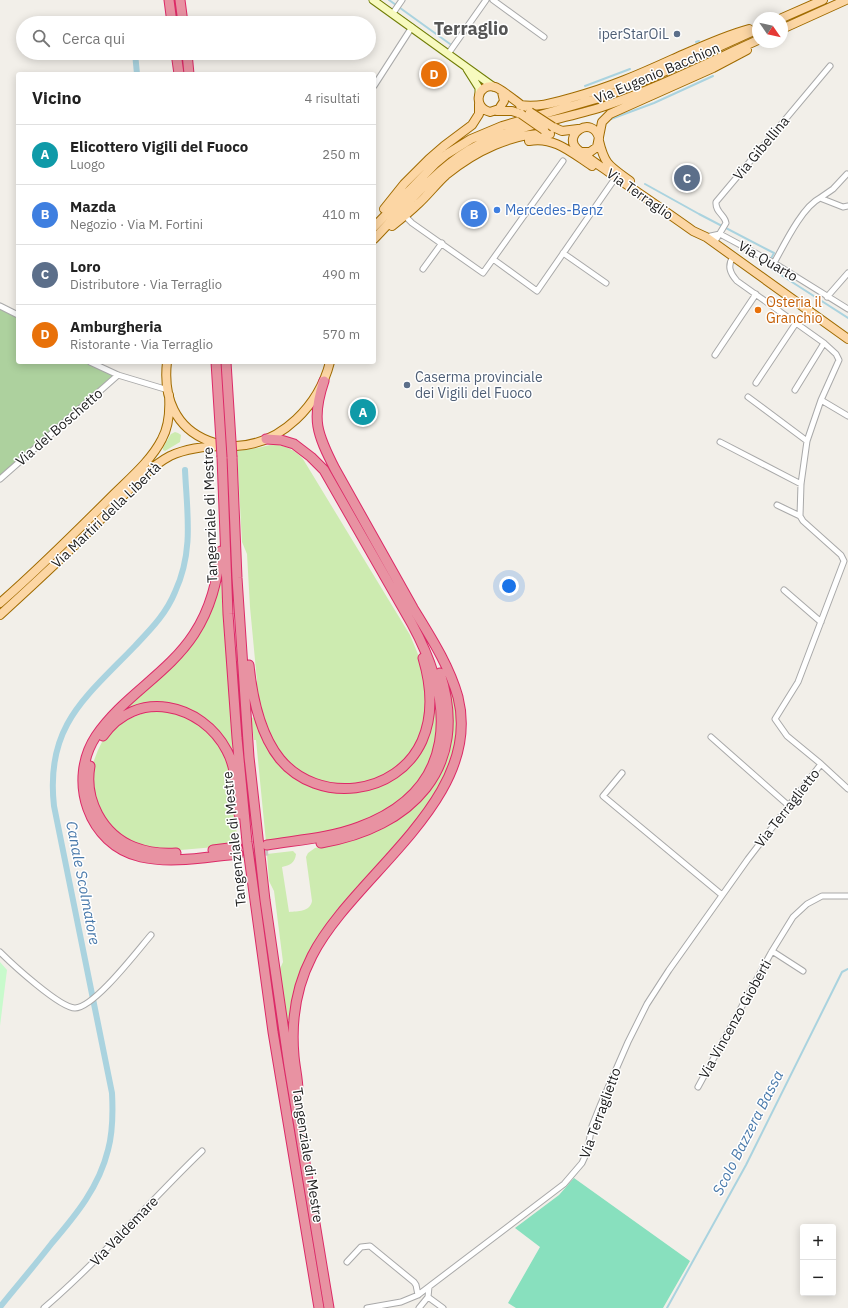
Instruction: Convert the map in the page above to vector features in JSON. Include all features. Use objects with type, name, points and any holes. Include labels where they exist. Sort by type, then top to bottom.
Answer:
[{"type":"highway","points":[[169,0],[171,16]]},
{"type":"highway","points":[[180,0],[182,16]]},
{"type":"highway","points":[[177,60],[179,72]]},
{"type":"highway","points":[[188,60],[189,72]]},
{"type":"highway","name":"Tangenziale di Mestre","points":[[216,364],[225,516],[228,614],[237,738],[247,842],[273,1032],[319,1308]]},
{"type":"highway","name":"Tangenziale di Mestre","points":[[226,364],[237,578],[249,757],[258,840],[272,950],[329,1308]]},
{"type":"highway","points":[[297,1113],[298,1083],[294,1049],[294,1019],[299,990],[311,957],[342,910],[407,838],[435,802],[448,779],[457,755],[460,730],[458,696],[446,667],[335,469],[322,442],[319,434],[316,413],[318,397],[324,381]]},
{"type":"highway","points":[[266,439],[281,440],[294,444],[311,457],[324,470],[412,624],[434,672],[438,684],[442,728],[440,744],[435,761],[427,776],[414,793],[403,803],[382,817],[367,824],[329,836],[267,848],[331,842],[368,830],[396,816],[408,807],[422,794],[434,778],[443,759],[447,741],[447,701],[442,677],[430,644],[414,609]]},
{"type":"highway","points":[[225,516],[216,581],[211,600],[200,624],[191,638],[177,654],[118,709],[96,737],[83,767],[82,787],[86,804],[96,824],[115,844],[128,852],[141,857],[164,860],[186,859],[237,850],[156,853],[132,846],[113,834],[102,821],[94,806],[89,790],[88,780],[90,766],[96,749],[106,732],[113,725],[131,713],[140,710],[160,707],[176,709],[191,714],[208,726],[223,744],[232,761],[240,826],[247,842]]},
{"type":"highway","points":[[237,578],[244,604],[252,692],[268,739],[279,758],[291,769],[304,778],[327,787],[348,789],[362,788],[375,784],[399,770],[410,760],[419,747],[427,725],[430,710],[430,695],[425,663],[412,624]]},
{"type":"main road","name":"Via Terraglio","points":[[373,0],[394,12],[412,27],[451,50],[465,66],[479,88],[479,100]]},
{"type":"main road","points":[[788,15],[823,0]]},
{"type":"main road","points":[[788,26],[846,0]]},
{"type":"main road","points":[[520,105],[537,107],[603,89],[706,44],[752,29]]},
{"type":"main road","name":"Via Eugenio Bacchion","points":[[531,114],[548,112],[596,99],[628,88],[752,31]]},
{"type":"main road","name":"Via Eugenio Bacchion","points":[[547,129],[557,119],[599,107],[633,95],[752,44]]},
{"type":"main road","points":[[599,139],[596,131],[592,128],[585,127],[578,129],[573,138],[573,142],[579,150],[588,152],[592,151],[597,147],[599,139],[602,122],[610,114],[713,68],[752,45]]},
{"type":"main road","name":"Via Terraglio","points":[[465,66],[472,69],[520,105],[547,129],[693,231],[703,235]]},
{"type":"main road","points":[[376,218],[404,184],[425,163],[444,146],[472,125],[479,114],[479,100],[480,92],[485,88],[498,89],[504,98],[503,103],[497,110],[490,112],[486,111],[479,100]]},
{"type":"main road","name":"Via Terraglio","points":[[497,110],[512,111],[519,118],[547,129],[562,131],[578,129]]},
{"type":"main road","points":[[376,225],[422,176],[447,154],[465,142],[531,114]]},
{"type":"main road","points":[[401,216],[440,171],[464,153],[493,138],[527,127],[547,129]]},
{"type":"main road","points":[[376,237],[401,216],[419,204],[446,176],[464,162],[502,142],[518,137],[539,134],[547,129]]},
{"type":"main road","name":"Via Terraglio","points":[[599,139],[602,154],[607,163],[695,227],[703,235],[733,257],[848,339]]},
{"type":"main road","points":[[485,150],[531,140],[547,140],[561,146],[604,174],[616,177]]},
{"type":"main road","points":[[166,364],[168,393],[176,414],[187,430],[208,441],[226,446]]},
{"type":"main road","name":"Via Martiri della Libertà","points":[[0,615],[56,564],[160,462],[170,456],[190,450],[212,446],[248,445],[266,439],[283,430],[300,416],[312,401],[324,381],[329,364]]},
{"type":"main road","name":"Via Martiri della Libertà","points":[[0,603],[80,528],[152,454],[162,440],[167,427],[169,408],[168,393]]},
{"type":"street","points":[[451,50],[486,0]]},
{"type":"street","points":[[492,0],[544,36]]},
{"type":"street","points":[[394,12],[400,2]]},
{"type":"street","points":[[376,83],[412,27]]},
{"type":"street","name":"Via Gibellina","points":[[714,243],[726,225],[726,220],[717,210],[716,202],[830,66]]},
{"type":"street","points":[[401,216],[442,243],[483,273],[563,161]]},
{"type":"street","points":[[774,262],[801,216],[813,201],[834,189],[847,174]]},
{"type":"street","points":[[493,259],[537,291],[616,177]]},
{"type":"street","points":[[820,198],[843,207],[848,206]]},
{"type":"street","points":[[703,235],[721,232]]},
{"type":"street","name":"Via Quarto","points":[[721,232],[774,262],[848,309]]},
{"type":"street","points":[[423,268],[442,243]]},
{"type":"street","points":[[563,253],[606,283]]},
{"type":"street","points":[[733,257],[729,266],[732,276],[737,281],[824,343],[836,354],[838,360],[821,400],[808,441],[801,484],[800,516]]},
{"type":"street","points":[[827,297],[848,273]]},
{"type":"street","points":[[715,355],[756,294]]},
{"type":"street","points":[[0,306],[16,314]]},
{"type":"street","points":[[756,383],[796,323]]},
{"type":"street","points":[[795,390],[824,343]]},
{"type":"street","points":[[94,364],[118,375],[168,393]]},
{"type":"street","name":"Via del Boschetto","points":[[0,479],[118,375]]},
{"type":"street","points":[[748,397],[808,441]]},
{"type":"street","points":[[821,400],[848,416]]},
{"type":"street","points":[[720,442],[801,484]]},
{"type":"street","name":"Via Terraglietto","points":[[368,1308],[401,1302],[418,1295],[564,1184],[577,1169],[587,1152],[592,1126],[600,1106],[628,1042],[647,1004],[748,859],[821,764],[787,736],[775,719],[798,682],[844,561],[841,555],[803,521],[800,516],[777,505]]},
{"type":"street","points":[[784,590],[821,622]]},
{"type":"street","points":[[711,737],[789,806]]},
{"type":"street","points":[[821,764],[848,789]]},
{"type":"street","points":[[622,773],[603,796],[722,895]]},
{"type":"street","name":"Via Vincenzo Gioberti","points":[[698,1087],[772,951],[793,917],[807,904],[822,896],[848,896]]},
{"type":"street","points":[[0,952],[11,963],[62,1004],[75,1008],[86,1004],[100,994],[151,935]]},
{"type":"street","name":"Via Vincenzo Gioberti","points":[[772,951],[803,971]]},
{"type":"street","name":"Via Valdemare","points":[[44,1308],[90,1266],[174,1178],[202,1151]]},
{"type":"street","points":[[347,1262],[361,1247],[370,1246],[414,1282],[418,1295]]},
{"type":"street","points":[[419,1308],[428,1297],[429,1287]]},
{"type":"street","points":[[428,1297],[443,1308]]},
{"type":"green space","points":[[0,309],[16,317],[16,364],[89,364],[114,376],[0,476]]},
{"type":"green space","points":[[175,432],[181,435],[180,442],[165,451],[163,450],[171,434]]},
{"type":"green space","points":[[274,444],[290,449],[303,459],[410,635],[420,659],[427,692],[424,731],[408,759],[372,784],[322,784],[290,767],[267,732],[254,684],[257,681],[247,554],[242,542],[237,451]]},
{"type":"green space","points":[[219,583],[221,584],[233,748],[228,749],[223,741],[205,721],[190,712],[172,706],[147,706],[126,713],[108,726],[95,744],[87,764],[85,786],[90,808],[102,829],[113,840],[125,848],[141,854],[166,857],[191,856],[180,858],[157,858],[134,853],[114,842],[106,835],[93,817],[90,811],[84,790],[87,761],[95,741],[108,723],[123,706],[174,660],[189,644],[210,608]]},
{"type":"green space","points":[[449,690],[452,691],[455,704],[457,731],[451,762],[430,805],[324,933],[290,1020],[287,1020],[279,971],[283,962],[274,891],[269,881],[267,854],[293,851],[296,854],[295,860],[292,863],[282,867],[289,912],[300,911],[309,907],[312,901],[306,857],[308,853],[315,848],[351,840],[382,828],[429,789],[447,692]]},
{"type":"green space","points":[[435,699],[437,730],[434,748],[429,764],[421,778],[398,802],[354,826],[321,834],[266,842],[256,740],[254,740],[251,718],[255,717],[264,739],[310,786],[333,792],[356,792],[368,790],[384,784],[404,770],[431,713]]},
{"type":"green space","points":[[162,711],[176,713],[202,725],[221,747],[229,765],[238,845],[169,851],[141,848],[111,831],[93,797],[93,763],[98,750],[103,740],[124,721],[144,713]]},
{"type":"green space","points":[[0,962],[7,970],[0,1026]]},
{"type":"green space","points":[[574,1178],[690,1261],[663,1308],[516,1308],[508,1303],[540,1247],[515,1228],[559,1195]]},
{"type":"waterway","points":[[389,0],[450,44]]},
{"type":"waterway","name":"Canale Scolmatore","points":[[136,60],[137,72]]},
{"type":"waterway","points":[[585,86],[630,69]]},
{"type":"waterway","points":[[611,119],[654,103],[713,76]]},
{"type":"waterway","points":[[645,184],[774,253],[767,266],[848,318]]},
{"type":"waterway","name":"Canale Scolmatore","points":[[0,1307],[70,1222],[86,1200],[99,1176],[110,1143],[112,1093],[54,806],[53,778],[56,755],[62,734],[72,716],[85,698],[158,621],[175,592],[181,577],[187,547],[188,517],[185,470]]},
{"type":"waterway","name":"Scolo Bazzera Bassa","points":[[667,1308],[746,1165],[842,972],[848,969]]},
{"type":"tunnel","points":[[238,854],[268,851]]},
{"type":"place","name":"iperStarOiL","points":[[677,34]]},
{"type":"place","name":"Amburgheria","points":[[434,74]]},
{"type":"place","name":"Loro","points":[[687,178]]},
{"type":"place","name":"Mercedes-Benz","points":[[497,210]]},
{"type":"place","name":"Mazda","points":[[474,214]]},
{"type":"place","name":"Osteria il Granchio","points":[[758,310]]},
{"type":"place","name":"Caserma provinciale dei Vigili del Fuoco","points":[[407,385]]},
{"type":"place","name":"Elicottero Vigili del Fuoco","points":[[363,412]]},
{"type":"district","name":"Terraglio","points":[[471,29]]}]
